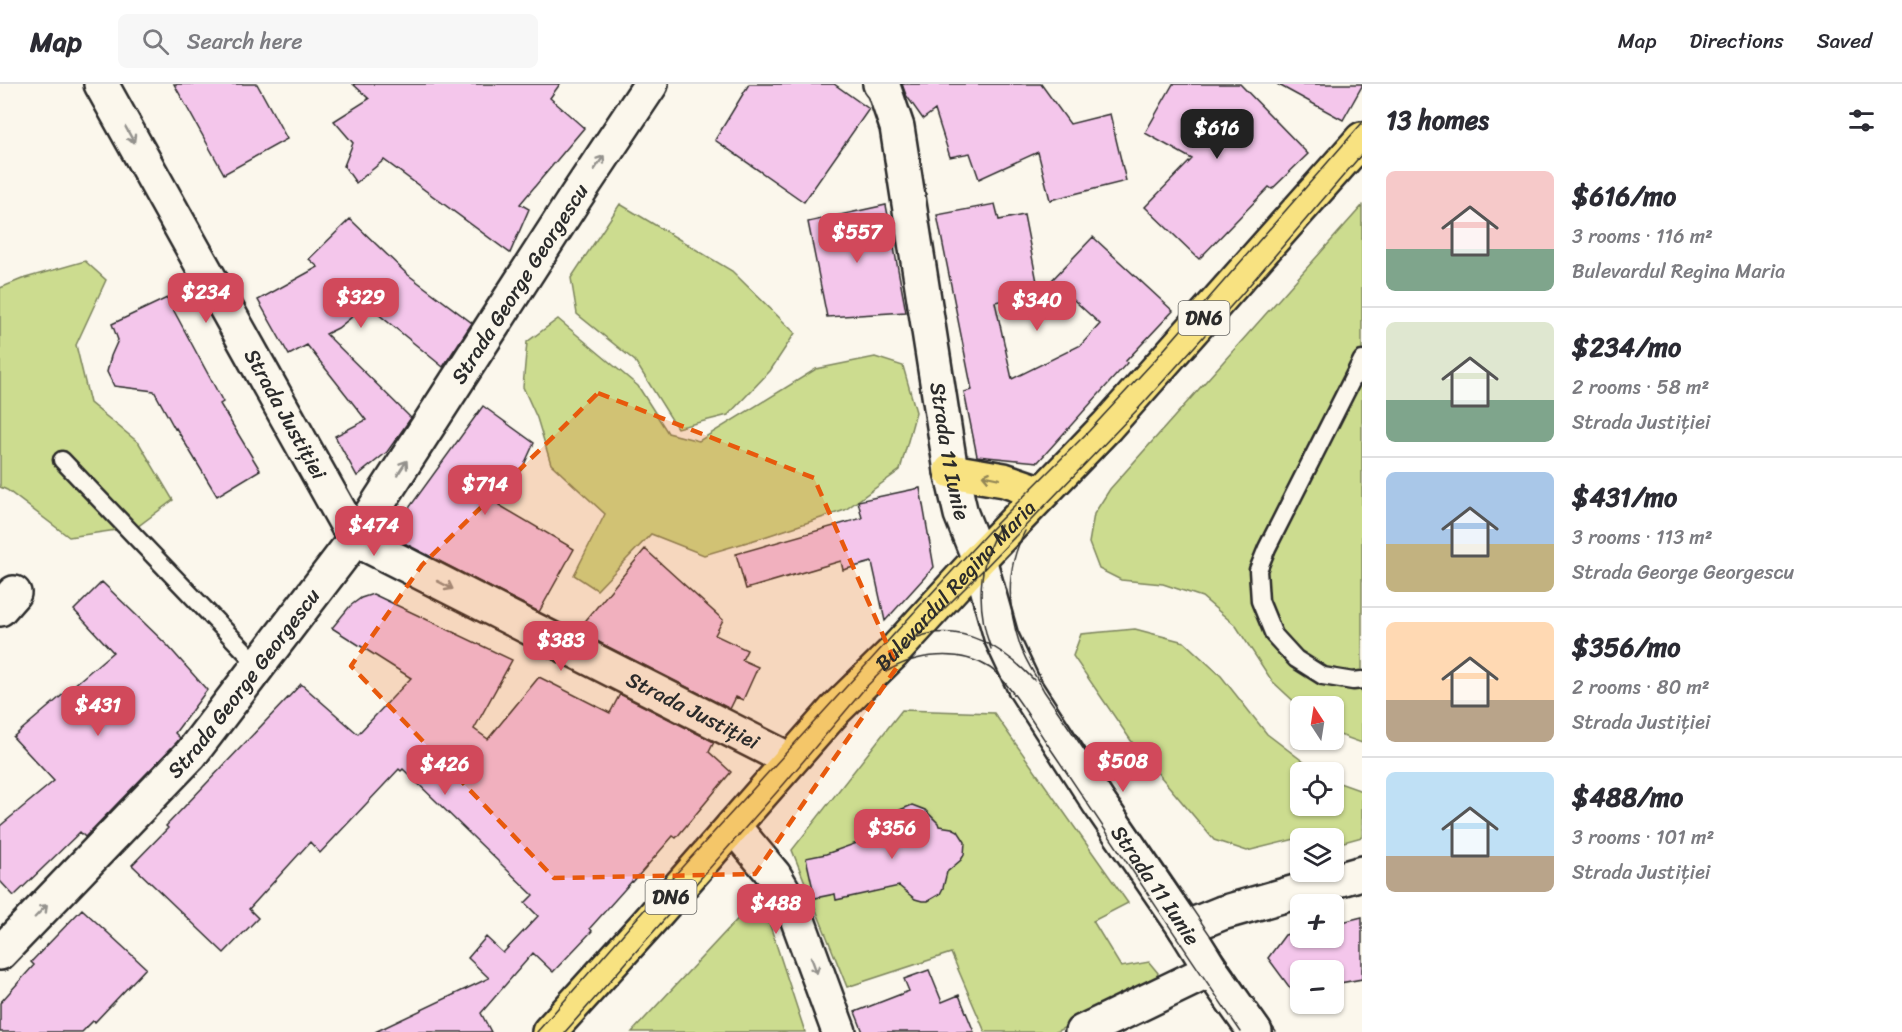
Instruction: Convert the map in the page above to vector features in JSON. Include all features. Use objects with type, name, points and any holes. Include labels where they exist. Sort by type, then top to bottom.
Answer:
[{"type":"main road","name":"Bulevardul Regina Maria","points":[[549,1032],[835,710],[892,654],[979,559],[1107,426],[1362,139]]},
{"type":"main road","points":[[951,471],[1004,480],[1042,493]]},
{"type":"street","name":"Strada Justiției","points":[[101,84],[356,539],[790,760]]},
{"type":"street","name":"Strada George Georgescu","points":[[0,953],[192,754],[356,539],[651,84]]},
{"type":"street","name":"Strada 11 Iunie","points":[[880,84],[884,89],[897,127],[951,471],[961,514],[979,559],[1001,637],[1025,688],[1099,803],[1255,1032]]},
{"type":"street","points":[[733,826],[774,875],[793,907],[839,1032]]},
{"type":"street","points":[[1185,928],[1222,913],[1362,873]]},
{"type":"street","points":[[1083,1032],[1211,970]]},
{"type":"lane","points":[[1362,360],[1258,570],[1260,601],[1274,635],[1296,659],[1323,676],[1353,681],[1362,680]]},
{"type":"lane","points":[[62,460],[259,666]]},
{"type":"highlighted area","points":[[598,393],[814,478],[897,667],[755,874],[554,878],[351,666],[422,565]]},
{"type":"green space","points":[[620,204],[732,271],[795,333],[770,371],[728,415],[677,428],[635,361],[577,314],[571,278]]},
{"type":"green space","points":[[1362,206],[1362,743],[1344,737],[1344,696],[1290,698],[1272,681],[1236,626],[1202,597],[1163,584],[1121,580],[1099,569],[1089,543],[1094,514],[1110,489]]},
{"type":"green space","points":[[85,261],[106,280],[76,345],[90,403],[139,443],[173,500],[137,527],[69,537],[0,487],[0,288],[22,279]]},
{"type":"green space","points":[[558,319],[638,386],[668,433],[699,441],[816,369],[875,357],[903,366],[916,412],[900,470],[845,510],[704,555],[651,534],[597,590],[574,575],[605,514],[551,464],[537,418],[523,387],[527,342]]},
{"type":"green space","points":[[1135,629],[1184,642],[1221,676],[1267,734],[1304,762],[1290,762],[1290,816],[1344,816],[1344,785],[1362,791],[1362,837],[1344,842],[1344,828],[1290,828],[1290,840],[1247,851],[1214,840],[1134,745],[1073,656],[1081,634]]},
{"type":"green space","points":[[902,710],[994,713],[1128,903],[1093,921],[1121,967],[1149,962],[1158,973],[1153,988],[1055,1032],[985,1032],[951,953],[847,987],[792,850]]},
{"type":"green space","points":[[760,895],[805,1032],[632,1032]]},
{"type":"building","points":[[174,84],[257,84],[287,139],[224,174]]},
{"type":"building","points":[[353,84],[560,84],[550,98],[584,128],[520,204],[529,209],[510,253],[384,160],[356,183],[344,166],[353,143],[334,121],[369,99]]},
{"type":"building","points":[[749,84],[834,84],[869,109],[804,202],[715,140]]},
{"type":"building","points":[[902,84],[1041,84],[1070,124],[1110,114],[1126,181],[1050,200],[1038,152],[979,179],[970,153],[950,157],[935,110],[923,119],[906,95]]},
{"type":"building","points":[[1173,84],[1240,84],[1308,154],[1272,189],[1269,187],[1199,259],[1145,207],[1192,159],[1145,133]]},
{"type":"building","points":[[1277,84],[1362,84],[1362,86],[1343,120]]},
{"type":"building","points":[[995,204],[999,220],[1024,215],[1039,292],[995,302],[1012,379],[1081,345],[1100,324],[1052,280],[1093,237],[1173,311],[1038,462],[977,456],[964,392],[972,390],[937,215]]},
{"type":"building","points":[[886,205],[906,312],[827,317],[808,222]]},
{"type":"building","points":[[350,219],[407,274],[472,323],[443,367],[367,305],[338,328],[326,334],[411,418],[387,452],[357,476],[335,436],[366,420],[307,345],[289,355],[258,300],[318,267],[309,259]]},
{"type":"building","points":[[167,298],[223,402],[220,404],[260,470],[217,496],[154,391],[114,386],[107,372],[118,340],[112,324]]},
{"type":"building","points":[[483,406],[534,443],[523,467],[499,505],[574,549],[539,612],[402,542],[396,526]]},
{"type":"building","points":[[920,488],[934,567],[885,621],[872,562],[843,570],[841,561],[746,589],[736,554],[862,518],[858,501]]},
{"type":"building","points":[[645,549],[723,620],[715,635],[747,650],[742,660],[758,667],[743,700],[736,697],[730,709],[577,631]]},
{"type":"building","points":[[102,582],[168,646],[207,690],[175,733],[180,738],[177,742],[85,837],[80,832],[14,896],[0,881],[0,826],[54,781],[13,737],[113,652],[74,610]]},
{"type":"building","points":[[373,594],[512,660],[474,729],[488,739],[539,677],[610,713],[620,694],[714,742],[709,752],[731,772],[676,838],[673,836],[590,928],[592,931],[553,972],[533,953],[481,1013],[491,1032],[375,1032],[489,978],[468,958],[486,937],[503,953],[538,916],[525,903],[533,895],[403,769],[401,771],[399,769],[320,853],[310,842],[249,909],[258,918],[224,953],[132,865],[301,684],[358,734],[411,678],[332,628],[350,606],[361,598]]},
{"type":"building","points":[[912,805],[925,810],[939,826],[958,831],[965,842],[964,855],[947,872],[940,894],[928,901],[922,901],[915,899],[899,886],[836,900],[835,894],[815,898],[806,858],[826,854],[888,832],[896,814]]},
{"type":"building","points":[[82,909],[146,968],[95,1022],[93,1021],[82,1032],[0,1032],[0,1003],[34,965],[31,962]]},
{"type":"building","points":[[1362,917],[1362,979],[1344,982],[1344,960],[1290,960],[1290,988],[1268,958],[1285,935],[1290,934],[1290,948],[1344,948],[1344,922]]},
{"type":"building","points":[[929,970],[942,1002],[959,995],[974,1032],[863,1032],[855,1012],[909,991],[904,979]]},
{"type":"tram line","points":[[537,1032],[673,877],[917,609],[1154,361],[1362,123]]},
{"type":"tram line","points":[[565,1032],[784,784],[866,687],[1139,408],[1241,295],[1362,154]]},
{"type":"tram line","points":[[991,649],[983,618],[981,586],[987,554],[1001,525]]},
{"type":"tram line","points":[[1025,531],[1014,559],[1011,587],[1013,616],[1025,657],[1044,691],[1276,1032]]},
{"type":"tram line","points":[[918,637],[935,633],[951,633],[982,641],[1010,658],[1034,680]]},
{"type":"tram line","points":[[886,672],[924,657],[952,656],[978,662],[990,668],[1005,682],[1241,1032]]}]
